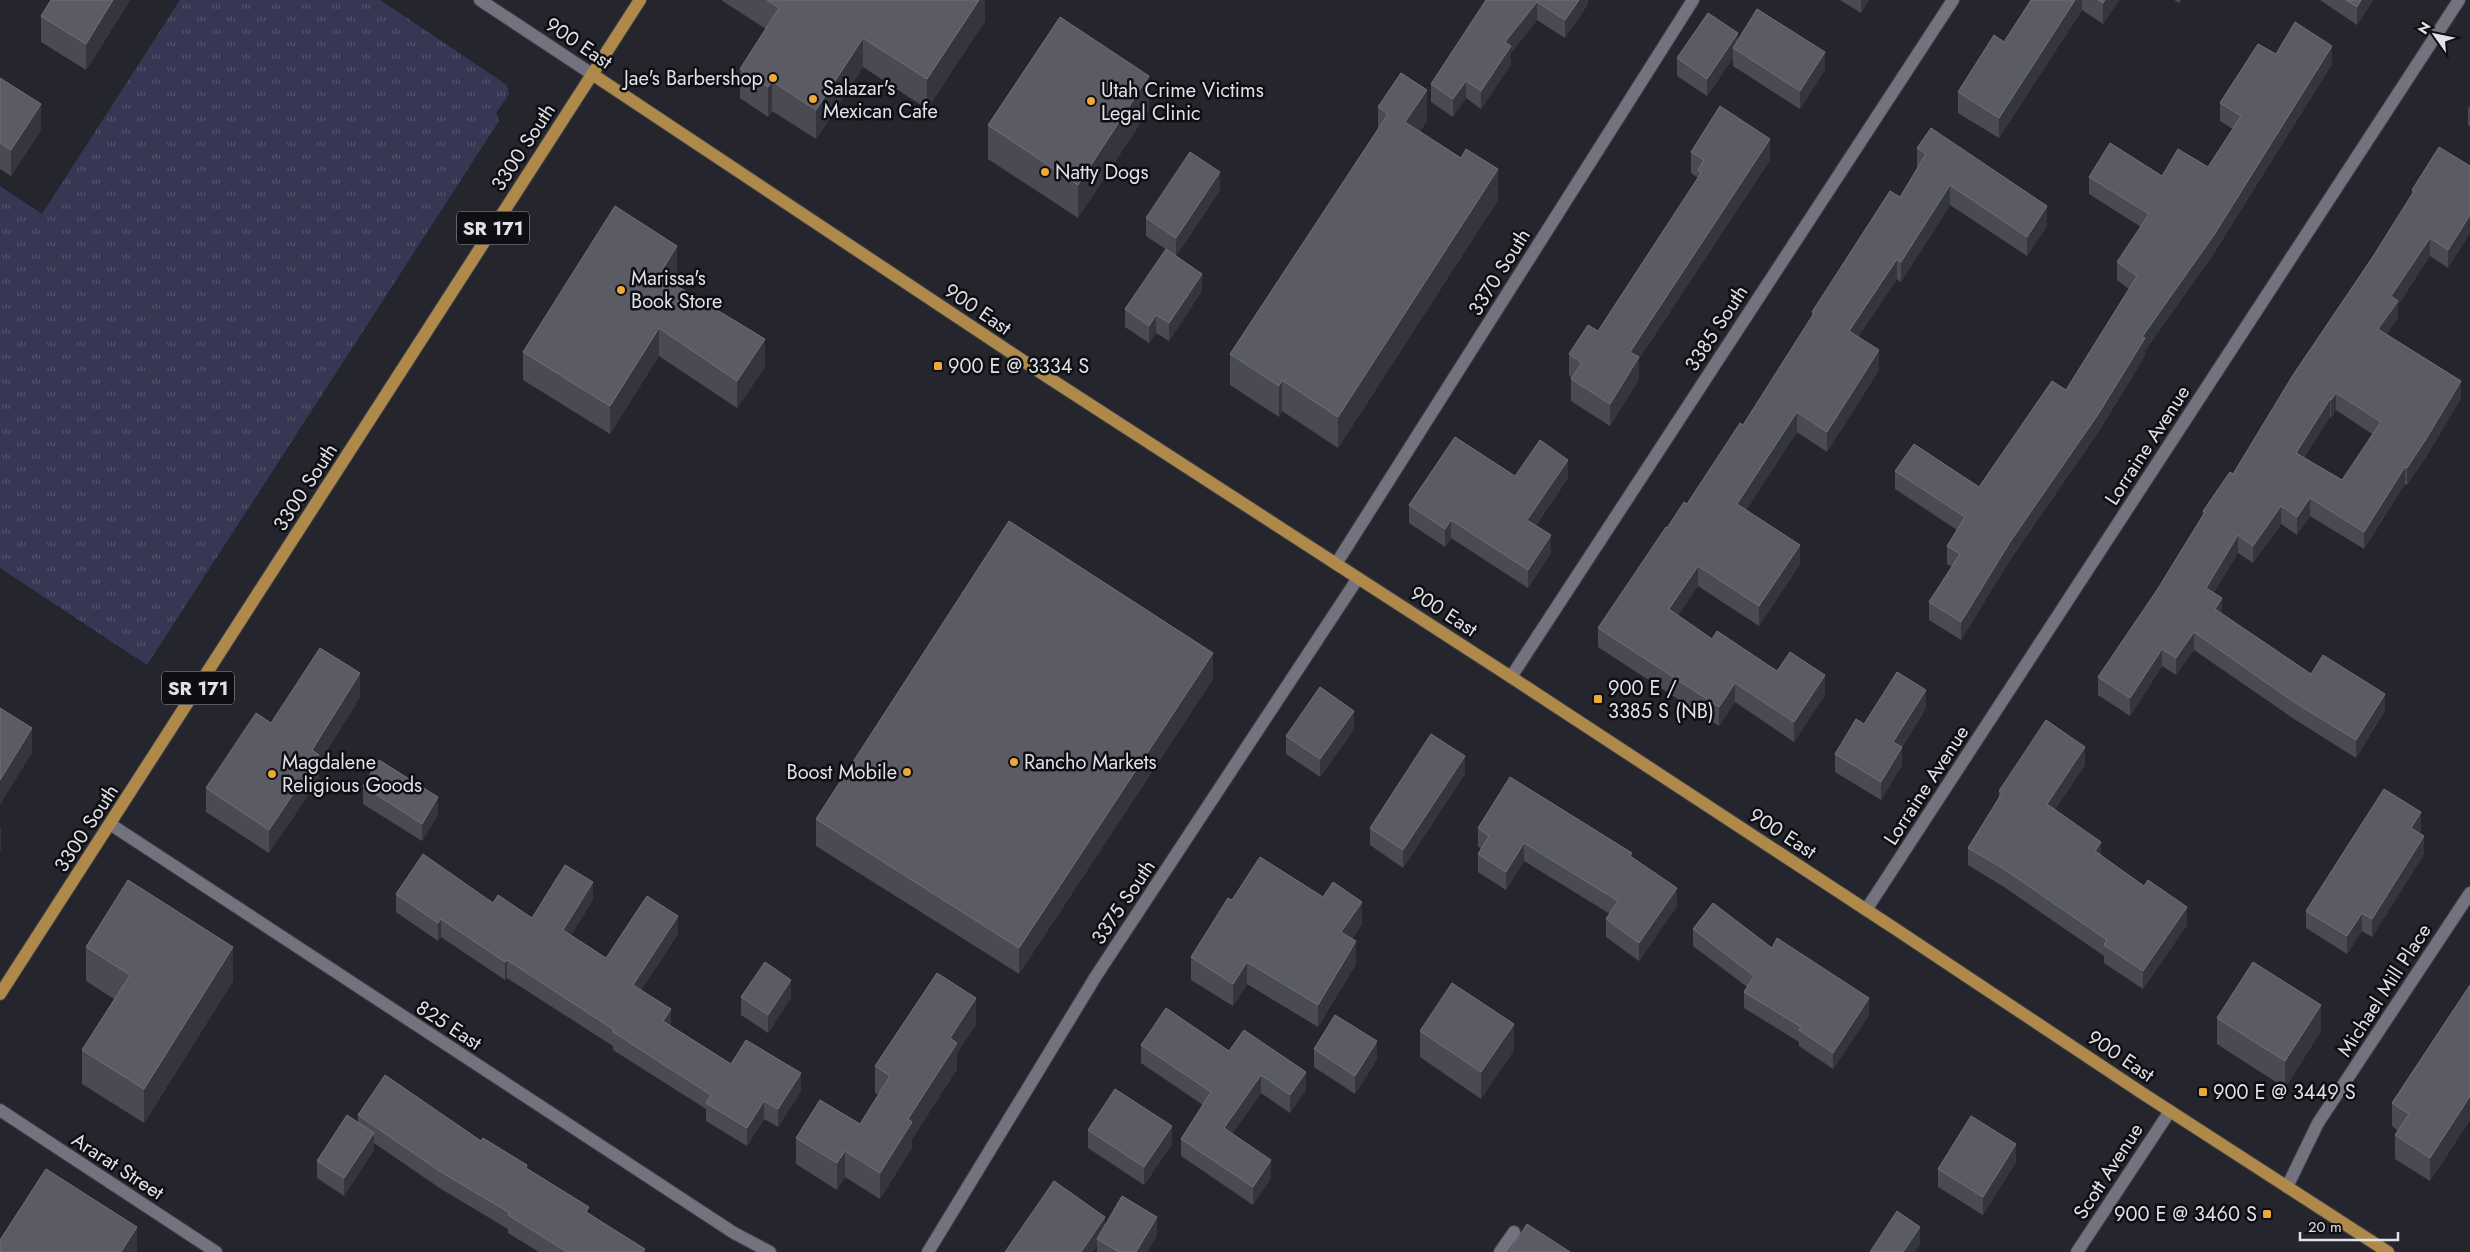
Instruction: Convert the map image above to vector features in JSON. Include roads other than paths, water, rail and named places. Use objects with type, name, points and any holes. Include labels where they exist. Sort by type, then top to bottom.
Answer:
[{"type":"main road","name":"3300 South","points":[[0,994],[640,0]]},
{"type":"main road","name":"900 East","points":[[592,74],[1049,378],[1511,677],[2170,1111],[2388,1252]]},
{"type":"street","name":"900 East","points":[[480,0],[592,74]]},
{"type":"street","name":"3370 South","points":[[1336,564],[1693,0]]},
{"type":"street","name":"3385 South","points":[[1511,677],[1953,0]]},
{"type":"street","name":"Lorraine Avenue","points":[[1866,910],[2459,0]]},
{"type":"street","name":"3375 South","points":[[928,1252],[1096,976],[1358,578]]},
{"type":"street","name":"825 East","points":[[110,824],[726,1227],[770,1252]]},
{"type":"street","name":"Michael Mill Place","points":[[2287,1187],[2318,1123],[2470,893]]},
{"type":"street","name":"Ararat Street","points":[[0,1110],[216,1252]]},
{"type":"street","name":"Scott Avenue","points":[[2077,1252],[2170,1111]]},
{"type":"street","points":[[1500,1252],[1514,1232]]},
{"type":"place","name":"Jae's Barbershop","points":[[773,78]]},
{"type":"place","name":"Salazar's Mexican Cafe","points":[[813,99]]},
{"type":"place","name":"Utah Crime Victims Legal Clinic","points":[[1091,101]]},
{"type":"place","name":"Natty Dogs","points":[[1045,172]]},
{"type":"place","name":"Marissa's Book Store","points":[[621,290]]},
{"type":"place","name":"900 E @ 3334 S","points":[[938,366]]},
{"type":"place","name":"900 E / 3385 S (NB)","points":[[1598,699]]},
{"type":"place","name":"Rancho Markets","points":[[1014,762]]},
{"type":"place","name":"Boost Mobile","points":[[907,772]]},
{"type":"place","name":"Magdalene Religious Goods","points":[[272,774]]},
{"type":"place","name":"900 E @ 3449 S","points":[[2203,1092]]},
{"type":"place","name":"900 E @ 3460 S","points":[[2267,1214]]}]
